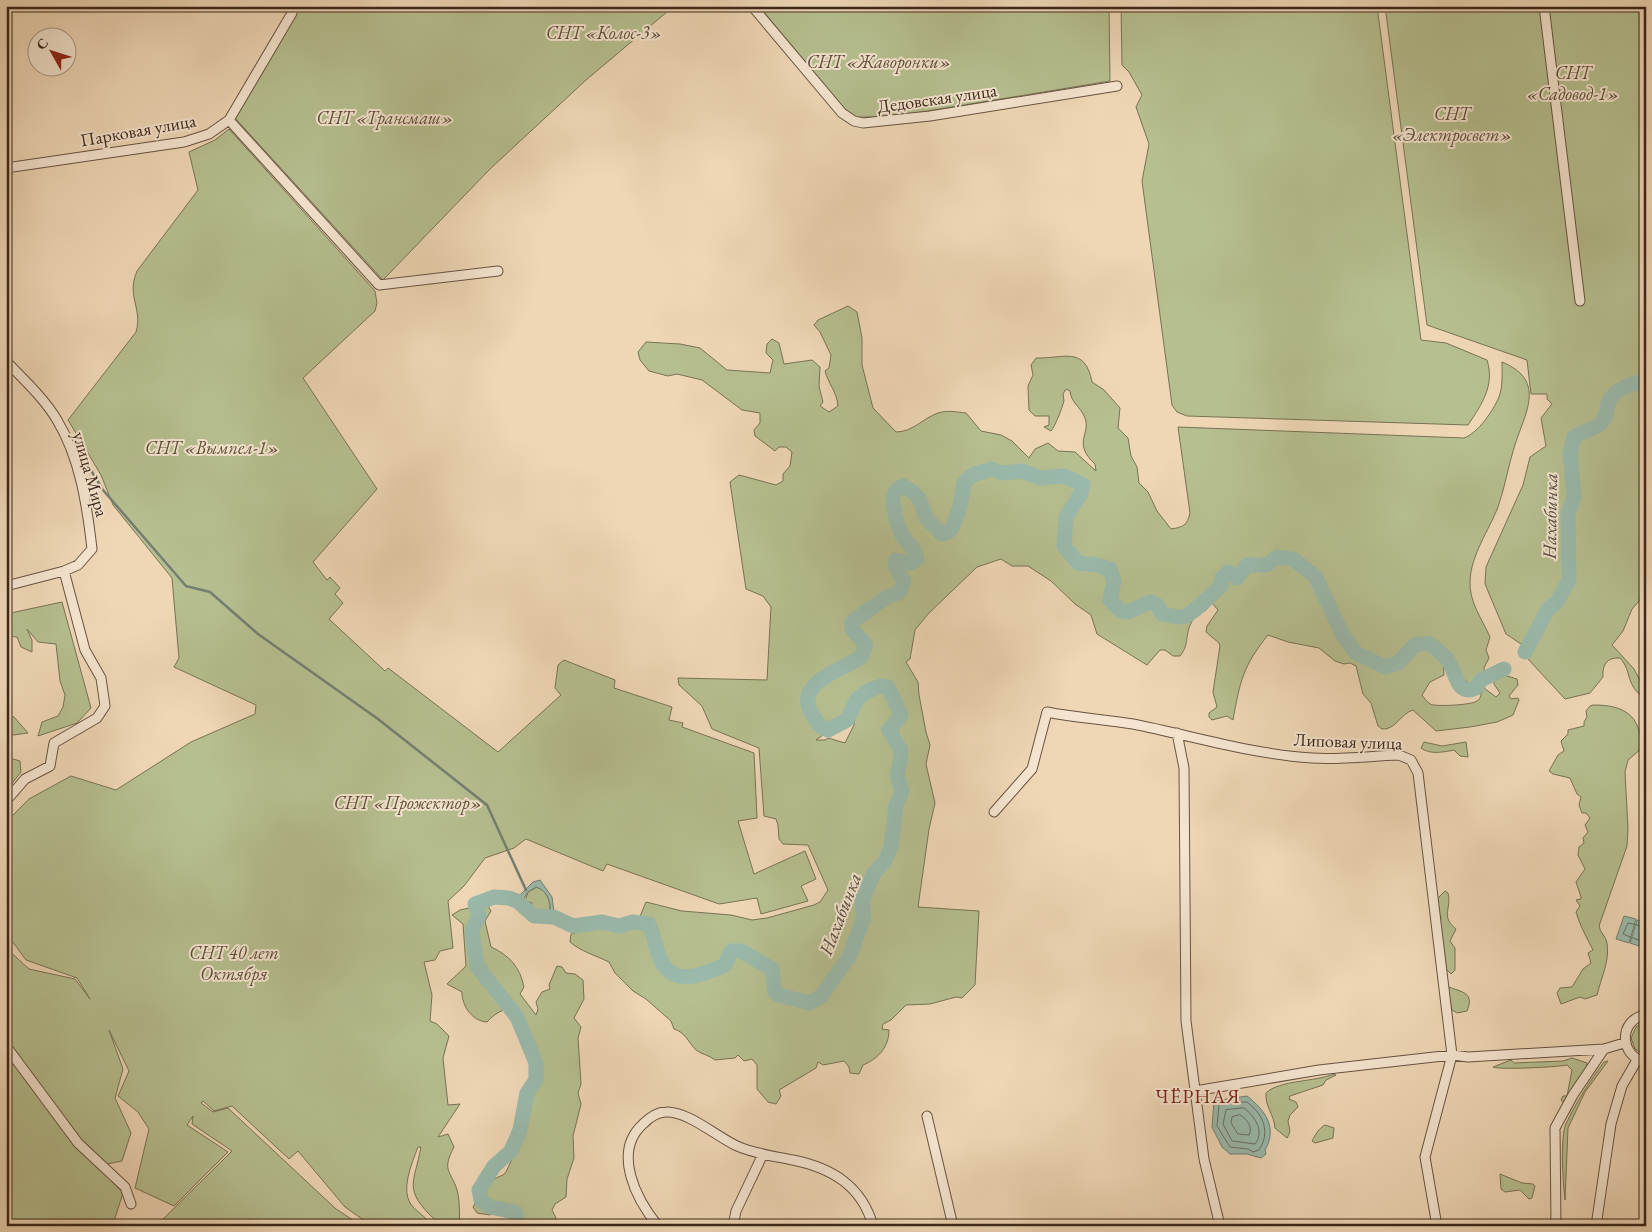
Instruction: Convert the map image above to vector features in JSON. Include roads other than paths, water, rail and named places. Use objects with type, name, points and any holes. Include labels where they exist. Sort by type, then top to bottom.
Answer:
[{"type":"street","name":"Парковая улица","points":[[6,168],[184,142],[209,134],[229,120],[292,13],[287,6]]},
{"type":"street","name":"Дедовская улица","points":[[752,6],[842,113],[854,121],[863,123],[930,116],[1116,86]]},
{"type":"street","points":[[1544,6],[1580,301]]},
{"type":"street","points":[[229,120],[379,285],[498,271]]},
{"type":"street","name":"улица Мира","points":[[6,361],[56,418],[71,446],[86,503],[92,549],[78,565],[64,571]]},
{"type":"street","points":[[6,586],[64,571],[85,650],[101,678],[105,706],[97,718],[54,743],[50,766],[25,779],[6,801]]},
{"type":"street","name":"Липовая улица","points":[[994,812],[1032,769],[1047,712],[1079,719],[1126,723],[1178,733],[1238,748],[1313,758],[1399,756],[1411,760],[1418,773],[1452,1054]]},
{"type":"street","points":[[1178,733],[1184,768],[1186,1020],[1204,1159],[1220,1226]]},
{"type":"street","points":[[1596,1226],[1612,1124],[1622,1086],[1641,1061],[1631,1056],[1624,1043],[1626,1029],[1630,1023],[1646,1015]]},
{"type":"street","points":[[1195,1091],[1319,1070],[1452,1054],[1468,1057],[1604,1049],[1624,1043]]},
{"type":"street","points":[[6,1046],[78,1144],[125,1187],[131,1204]]},
{"type":"street","points":[[1556,1226],[1554,1128],[1573,1095],[1604,1049]]},
{"type":"street","points":[[1437,1226],[1425,1157],[1452,1054]]},
{"type":"street","points":[[658,1226],[647,1211],[630,1172],[627,1156],[629,1143],[635,1131],[648,1118],[665,1112],[677,1113],[739,1147],[816,1166],[843,1180],[855,1190],[866,1204],[873,1226]]},
{"type":"street","points":[[927,1116],[953,1226]]},
{"type":"street","points":[[733,1226],[736,1211],[763,1154]]},
{"type":"water","points":[[540,880],[552,897],[554,912],[559,914],[562,920],[543,921],[532,919],[509,898],[517,898],[533,882]],"holes":[[[536,887],[548,897],[550,905],[550,914],[543,916],[521,903],[528,892]]]},
{"type":"water","points":[[1624,916],[1636,919],[1629,943],[1616,939]]},
{"type":"water","points":[[1637,920],[1646,922],[1646,936],[1642,947],[1630,943]]},
{"type":"water","points":[[1247,1096],[1264,1113],[1270,1127],[1269,1142],[1265,1150],[1266,1154],[1261,1158],[1247,1154],[1230,1154],[1222,1147],[1212,1127],[1214,1101]]},
{"type":"waterway","name":"Нахабинка","points":[[1525,652],[1548,609],[1557,602],[1569,580],[1568,515],[1574,496],[1570,454],[1574,437],[1601,423],[1606,415],[1609,401],[1615,393],[1630,385],[1646,381]]},
{"type":"waterway","points":[[84,459],[103,490],[186,586],[210,592],[258,634],[378,719],[487,805],[526,890]]},
{"type":"waterway","name":"Нахабинка","points":[[520,1226],[515,1212],[490,1207],[481,1200],[479,1190],[494,1166],[511,1151],[520,1130],[527,1093],[536,1080],[536,1063],[517,1017],[477,966],[472,930],[479,916],[475,904],[494,897],[509,898],[517,901],[534,916],[554,917],[573,926],[602,922],[619,926],[633,922],[649,924],[662,962],[668,970],[676,975],[685,977],[705,973],[725,965],[731,951],[741,951],[772,969],[775,992],[778,995],[810,1003],[821,996],[849,957],[864,917],[862,901],[874,873],[885,861],[891,846],[896,806],[902,791],[897,775],[901,756],[900,749],[889,730],[901,715],[888,687],[881,686],[868,691],[857,699],[847,720],[828,730],[819,725],[815,720],[808,700],[810,691],[824,677],[861,657],[866,645],[852,629],[852,622],[885,598],[900,592],[904,581],[895,566],[896,560],[911,563],[917,559],[913,549],[902,535],[896,520],[893,501],[898,488],[904,486],[915,494],[920,500],[926,518],[942,534],[947,533],[952,528],[960,507],[964,483],[972,475],[991,469],[1003,473],[1022,471],[1040,478],[1065,476],[1083,485],[1081,493],[1066,517],[1064,546],[1078,563],[1097,565],[1110,569],[1114,581],[1110,600],[1121,611],[1128,612],[1150,602],[1157,605],[1162,614],[1186,616],[1221,586],[1222,578],[1228,572],[1237,578],[1247,565],[1267,565],[1277,557],[1293,559],[1315,576],[1343,635],[1356,653],[1385,667],[1398,663],[1415,645],[1429,643],[1447,659],[1461,687],[1470,690],[1476,688],[1481,680],[1504,669]]},
{"type":"district","name":"ЧЁРНАЯ","points":[[1198,1096]]},
{"type":"park label","name":"СНТ «Колос-3»","points":[[604,32]]},
{"type":"park label","name":"СНТ «Жаворонки»","points":[[879,61]]},
{"type":"park label","name":"СНТ «Садовод-1»","points":[[1573,82]]},
{"type":"park label","name":"СНТ «Трансмаш»","points":[[385,117]]},
{"type":"park label","name":"СНТ «Электросвет»","points":[[1452,123]]},
{"type":"park label","name":"СНТ «Вымпел-1»","points":[[212,447]]},
{"type":"park label","name":"СНТ «Прожектор»","points":[[408,802]]},
{"type":"park label","name":"СНТ 40 лет Октября","points":[[234,962]]}]
